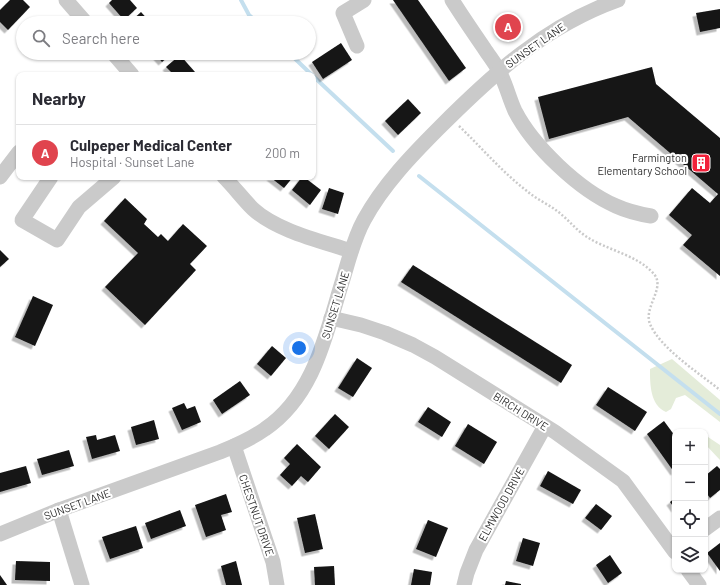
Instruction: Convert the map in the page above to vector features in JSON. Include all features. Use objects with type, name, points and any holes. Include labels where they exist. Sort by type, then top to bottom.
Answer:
[{"type":"street","points":[[66,0],[80,16]]},
{"type":"street","points":[[357,46],[343,13],[364,0]]},
{"type":"street","points":[[452,0],[499,71],[516,111],[526,129],[558,165],[579,183],[616,206],[633,213],[651,216]]},
{"type":"street","name":"SUNSET LANE","points":[[0,534],[59,510],[234,446],[264,430],[281,416],[295,401],[307,382],[317,361],[351,251],[363,221],[387,185],[424,144],[499,71],[553,30],[575,18],[618,0]]},
{"type":"street","points":[[119,60],[129,72]]},
{"type":"street","points":[[0,177],[16,156]]},
{"type":"street","points":[[49,180],[22,220],[57,240],[79,207],[110,180]]},
{"type":"street","points":[[227,180],[254,209],[269,220],[283,228],[351,251]]},
{"type":"street","name":"BIRCH DRIVE","points":[[331,318],[361,325],[413,345],[435,357],[545,426],[623,481],[672,548]]},
{"type":"street","name":"ELMWOOD DRIVE","points":[[464,585],[476,550],[545,426]]},
{"type":"street","name":"CHESTNUT DRIVE","points":[[234,446],[273,562],[276,585]]},
{"type":"street","points":[[59,510],[82,585]]},
{"type":"street","points":[[708,527],[720,518]]},
{"type":"street","points":[[690,573],[699,585]]},
{"type":"path","points":[[458,125],[526,191],[557,211],[581,232],[596,242],[631,258],[652,271],[658,282],[649,310],[651,327],[659,338],[676,355],[720,390]]},
{"type":"green space","points":[[672,359],[720,400],[720,422],[685,395],[676,398],[671,409],[666,412],[657,404],[652,394],[650,369]]},
{"type":"green space","points":[[708,437],[720,445],[720,460],[708,447]]},
{"type":"building","points":[[10,0],[23,0],[30,7],[21,16],[16,16],[16,22],[8,30],[0,22],[0,10]]},
{"type":"building","points":[[112,0],[130,0],[137,8],[128,16],[120,16],[109,3]]},
{"type":"building","points":[[393,0],[418,0],[466,68],[449,81]]},
{"type":"building","points":[[720,9],[720,28],[700,32],[696,13]]},
{"type":"building","points":[[141,12],[145,16],[137,16]]},
{"type":"building","points":[[341,43],[352,60],[323,79],[312,62]]},
{"type":"building","points":[[174,60],[184,60],[195,72],[171,72],[166,67]]},
{"type":"building","name":"Farmington Elementary School","points":[[652,67],[656,84],[720,138],[720,276],[683,245],[692,235],[669,215],[692,188],[710,203],[718,194],[628,117],[549,139],[538,97]]},
{"type":"building","points":[[408,99],[421,113],[398,135],[385,121]]},
{"type":"building","points":[[274,180],[291,180],[284,188]]},
{"type":"building","points":[[300,180],[308,180],[321,190],[310,205],[292,190]]},
{"type":"building","points":[[329,188],[344,193],[338,214],[322,209]]},
{"type":"building","points":[[125,198],[147,219],[144,224],[158,237],[161,234],[168,241],[183,224],[207,246],[190,264],[196,270],[145,325],[105,287],[138,253],[104,221]]},
{"type":"building","points":[[0,250],[9,259],[0,267]]},
{"type":"building","points":[[413,265],[572,365],[561,383],[401,282]]},
{"type":"building","points":[[33,296],[53,305],[35,346],[15,337]]},
{"type":"building","points":[[272,346],[286,358],[271,376],[257,364]]},
{"type":"building","points":[[357,358],[372,368],[353,397],[338,388]]},
{"type":"building","points":[[240,381],[250,395],[222,414],[213,400]]},
{"type":"building","points":[[608,387],[647,412],[635,431],[596,405]]},
{"type":"building","points":[[184,403],[187,409],[195,406],[201,422],[182,430],[172,408]]},
{"type":"building","points":[[428,407],[451,422],[442,437],[418,422]]},
{"type":"building","points":[[335,414],[349,427],[329,449],[315,436]]},
{"type":"building","points":[[154,420],[159,439],[136,445],[131,427]]},
{"type":"building","points":[[664,421],[672,432],[672,469],[647,434]]},
{"type":"building","points":[[468,424],[497,442],[484,464],[455,446]]},
{"type":"building","points":[[96,435],[97,440],[115,435],[120,451],[92,459],[86,437]]},
{"type":"building","points":[[297,444],[321,467],[308,482],[301,476],[292,486],[280,475],[290,464],[284,458]]},
{"type":"building","points":[[69,450],[74,466],[42,475],[37,459]]},
{"type":"building","points":[[26,466],[31,483],[0,492],[0,473]]},
{"type":"building","points":[[717,466],[720,469],[720,490],[710,498],[708,495],[708,474]]},
{"type":"building","points":[[548,471],[581,490],[573,504],[540,486]]},
{"type":"building","points":[[226,494],[232,512],[221,515],[226,530],[206,537],[195,505]]},
{"type":"building","points":[[596,504],[612,516],[601,530],[585,518]]},
{"type":"building","points":[[180,510],[186,526],[151,539],[145,523]]},
{"type":"building","points":[[315,514],[323,549],[305,553],[297,518]]},
{"type":"building","points":[[428,520],[448,528],[436,557],[416,549]]},
{"type":"building","points":[[136,526],[143,548],[110,559],[102,537]]},
{"type":"building","points":[[523,538],[540,543],[533,566],[516,561]]},
{"type":"building","points":[[720,543],[720,571],[708,554],[708,552]]},
{"type":"building","points":[[610,555],[622,573],[608,583],[596,565]]},
{"type":"building","points":[[16,561],[50,562],[50,581],[15,580]]},
{"type":"building","points":[[236,561],[242,585],[226,585],[221,566]]},
{"type":"building","points":[[334,566],[335,585],[315,585],[314,567]]},
{"type":"building","points":[[414,569],[432,572],[430,585],[411,585]]},
{"type":"building","points":[[0,575],[7,585],[0,585]]},
{"type":"building","points":[[506,581],[521,584],[521,585],[505,585]]},
{"type":"waterway","points":[[241,0],[250,16]]},
{"type":"waterway","points":[[296,60],[309,72]]},
{"type":"waterway","points":[[316,79],[393,151]]},
{"type":"waterway","points":[[419,176],[720,414]]},
{"type":"place","name":"Culpeper Medical Center","points":[[508,27]]},
{"type":"place","name":"Farmington Elementary School","points":[[701,163]]}]
